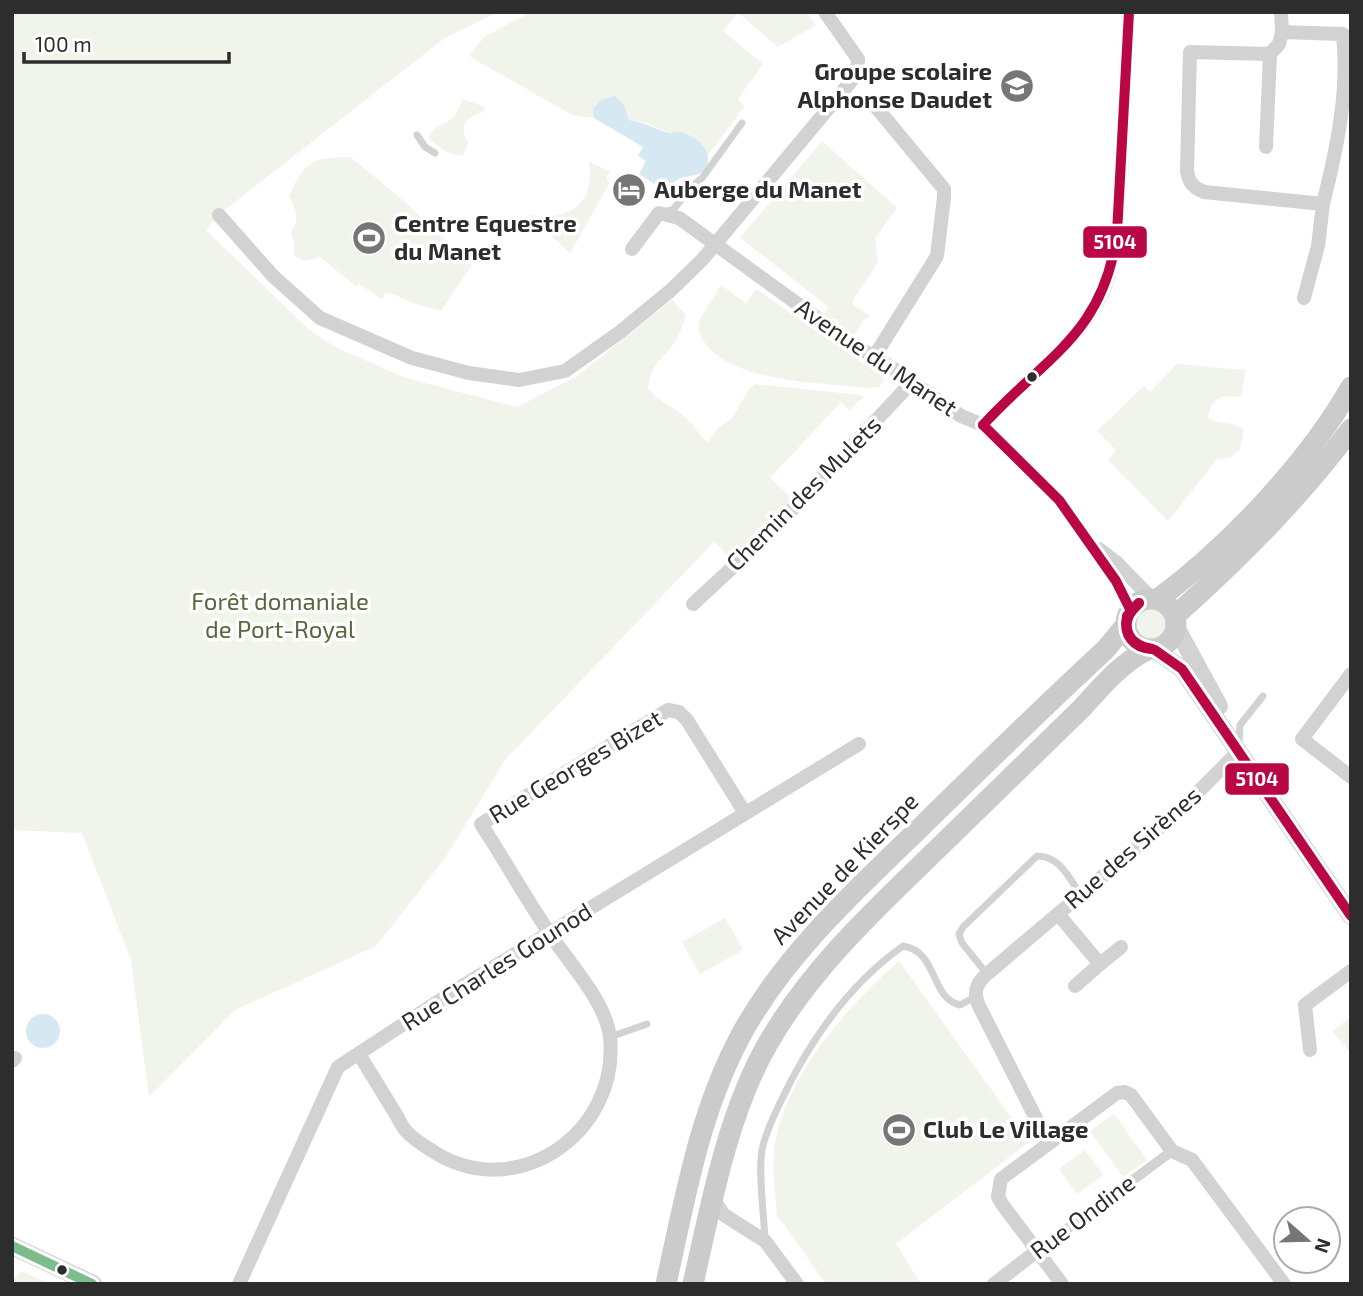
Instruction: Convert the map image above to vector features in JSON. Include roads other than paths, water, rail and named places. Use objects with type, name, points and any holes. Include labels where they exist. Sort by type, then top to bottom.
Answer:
[{"type":"main road","points":[[1155,599],[1195,571],[1272,492],[1303,457],[1351,387]]},
{"type":"main road","points":[[1176,622],[1280,516],[1322,469],[1351,429]]},
{"type":"main road","points":[[1155,599],[1166,603],[1176,622],[1175,636],[1151,650],[1132,641],[1128,617],[1143,600],[1155,599]]},
{"type":"main road","name":"Avenue de Kierspe","points":[[666,1284],[701,1131],[741,1034],[777,980],[841,905],[1105,650],[1128,617]]},
{"type":"main road","name":"Avenue de Kierspe","points":[[693,1284],[713,1199],[741,1102],[767,1045],[816,973],[859,925],[1115,673],[1131,658],[1151,650]]},
{"type":"street","points":[[219,215],[273,276],[320,318],[412,358],[469,373],[519,380],[565,370],[620,332],[670,291],[716,245],[857,74],[858,59],[825,12]]},
{"type":"street","points":[[983,425],[996,409],[1074,336],[1103,295],[1112,269],[1124,153],[1129,12]]},
{"type":"street","points":[[1266,147],[1270,54],[1279,44],[1282,32],[1281,12]]},
{"type":"street","points":[[1282,32],[1343,34],[1345,57],[1342,114],[1323,204],[1318,246],[1304,298]]},
{"type":"street","points":[[1270,54],[1191,52],[1187,171],[1189,182],[1204,192],[1323,204]]},
{"type":"street","points":[[871,101],[944,189],[937,256],[874,357]]},
{"type":"street","points":[[632,249],[659,213]]},
{"type":"street","name":"Avenue du Manet","points":[[659,213],[679,218],[874,357],[961,416],[983,425],[1059,500],[1122,590],[1128,617]]},
{"type":"street","name":"Chemin des Mulets","points":[[693,604],[774,529],[912,382]]},
{"type":"street","points":[[1089,542],[1116,562],[1155,599]]},
{"type":"street","points":[[1176,622],[1220,708],[1238,752]]},
{"type":"street","points":[[1151,650],[1182,669],[1351,916]]},
{"type":"street","points":[[1351,674],[1301,739],[1351,777]]},
{"type":"street","name":"Rue Georges Bizet","points":[[550,934],[481,824],[668,710],[679,712],[687,720],[745,813]]},
{"type":"street","name":"Rue Charles Gounod","points":[[239,1284],[338,1068],[451,993],[859,744]]},
{"type":"street","name":"Rue des Sirènes","points":[[975,997],[976,987],[987,974],[1176,814],[1238,752]]},
{"type":"street","name":"Rue des Sirènes","points":[[1058,914],[1100,964]]},
{"type":"street","points":[[359,1054],[406,1131],[433,1152],[470,1168],[495,1171],[552,1154],[583,1129],[598,1104],[608,1074],[610,1037],[602,1011],[550,934]]},
{"type":"street","points":[[1075,986],[1121,947]]},
{"type":"street","points":[[1310,1050],[1305,1006],[1351,971]]},
{"type":"street","points":[[975,997],[1048,1142]]},
{"type":"street","points":[[1062,1284],[1002,1204],[998,1197],[999,1185],[1001,1179],[1048,1142],[1117,1093],[1125,1092],[1172,1150],[1192,1160],[1284,1284]]},
{"type":"street","name":"Rue Ondine","points":[[994,1284],[1172,1150]]},
{"type":"street","points":[[713,1199],[724,1215],[765,1241],[797,1284]]},
{"type":"street","points":[[12,1246],[93,1284]]},
{"type":"lane","points":[[659,213],[673,210],[691,187],[702,178],[742,123]]},
{"type":"lane","points":[[417,135],[425,147],[435,153]]},
{"type":"lane","points":[[1238,752],[1240,725],[1263,696]]},
{"type":"lane","points":[[987,974],[962,943],[959,934],[962,927],[1037,856],[1048,856],[1056,860],[1081,895]]},
{"type":"lane","points":[[765,1241],[761,1154],[765,1136],[813,1041],[849,996],[903,946],[922,953],[945,996],[952,1003],[960,1005],[975,997]]},
{"type":"lane","points":[[610,1037],[647,1024]]},
{"type":"place","name":"Groupe scolaire Alphonse Daudet","points":[[1017,86]]},
{"type":"place","name":"Auberge du Manet","points":[[629,190]]},
{"type":"place","name":"Centre Equestre du Manet","points":[[369,238]]},
{"type":"place","name":"Club Le Village","points":[[899,1130]]},
{"type":"park label","name":"Forêt domaniale de Port-Royal","points":[[280,616]]}]
